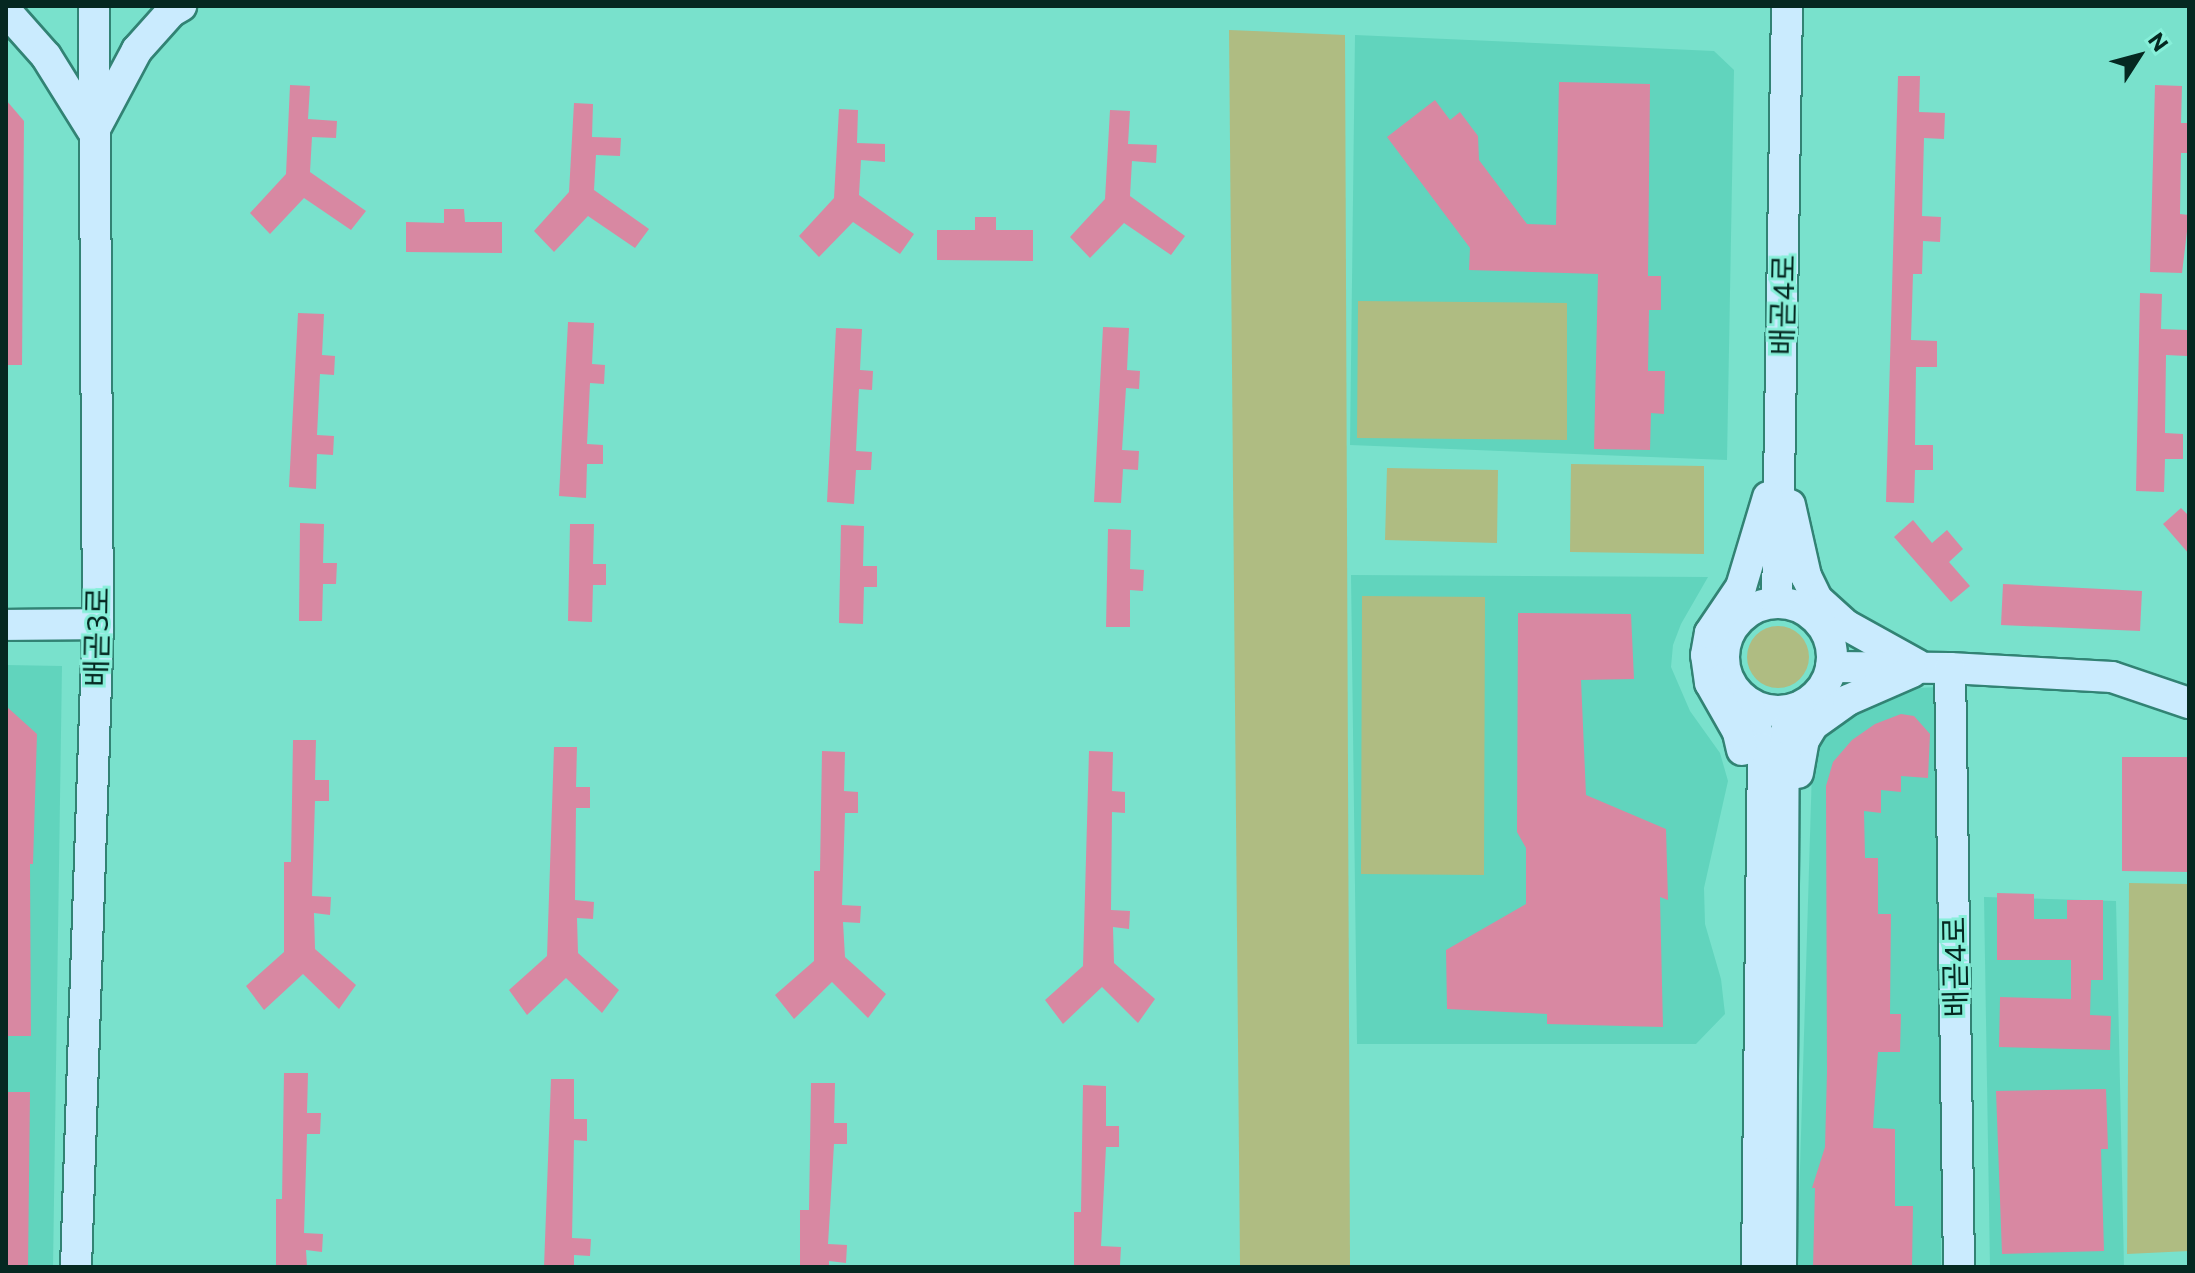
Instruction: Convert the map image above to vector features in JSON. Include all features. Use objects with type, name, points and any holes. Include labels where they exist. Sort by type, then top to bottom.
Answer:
[{"type":"main road","name":"배곧3로","points":[[76,1267],[98,624],[94,6]]},
{"type":"main road","points":[[93,132],[137,50],[171,12],[181,6]]},
{"type":"main road","name":"배곧4로","points":[[1777,603],[1787,6]]},
{"type":"main road","points":[[6,11],[46,56],[93,132]]},
{"type":"main road","points":[[1779,460],[1806,576],[1817,599],[1846,625],[1936,668]]},
{"type":"main road","points":[[1772,877],[1738,732],[1710,683],[1706,655],[1710,633],[1741,587],[1779,460]]},
{"type":"main road","points":[[1777,603],[1802,609],[1816,619],[1827,633],[1831,667],[1826,684],[1815,697],[1799,707],[1781,712],[1763,710],[1747,702],[1733,689],[1725,672],[1723,654],[1727,636],[1737,620],[1752,609],[1777,603]]},
{"type":"main road","points":[[6,625],[98,624]]},
{"type":"main road","points":[[1831,667],[1936,668],[2112,677],[2189,703]]},
{"type":"main road","points":[[1772,877],[1804,740],[1813,725],[1848,700],[1936,668]]},
{"type":"main road","name":"배곧4로","points":[[1936,668],[1959,1267]]},
{"type":"main road","points":[[1747,702],[1763,748],[1772,877],[1781,1267]]},
{"type":"main road","points":[[1757,1267],[1772,877],[1787,729],[1799,707]]},
{"type":"shaded area","points":[[1229,30],[1345,35],[1350,1267],[1240,1267]]},
{"type":"shaded area","points":[[1355,35],[1714,51],[1734,70],[1727,460],[1350,445]]},
{"type":"shaded area","points":[[1358,301],[1567,303],[1567,440],[1357,438]]},
{"type":"shaded area","points":[[1571,464],[1704,466],[1704,554],[1570,552]]},
{"type":"shaded area","points":[[1387,468],[1498,470],[1497,543],[1385,540]]},
{"type":"shaded area","points":[[1351,575],[1708,577],[1681,624],[1673,645],[1671,667],[1690,711],[1720,753],[1728,781],[1704,888],[1705,924],[1721,979],[1725,1014],[1696,1044],[1357,1044]]},
{"type":"shaded area","points":[[1362,596],[1485,597],[1484,875],[1361,874]]},
{"type":"shaded area","points":[[1778,626],[1800,635],[1809,657],[1800,679],[1778,688],[1756,679],[1747,657],[1756,635]]},
{"type":"shaded area","points":[[6,665],[62,666],[53,1267],[6,1267]]},
{"type":"shaded area","points":[[1940,687],[1941,1267],[1797,1267],[1813,736],[1871,690]]},
{"type":"shaded area","points":[[2129,883],[2189,884],[2189,1251],[2127,1254]]},
{"type":"shaded area","points":[[1984,897],[2116,901],[2124,1267],[1990,1267]]},
{"type":"building","points":[[1898,76],[1920,76],[1919,112],[1945,113],[1944,139],[1924,138],[1922,216],[1941,217],[1940,242],[1923,241],[1922,274],[1913,274],[1911,340],[1937,341],[1937,367],[1916,367],[1915,445],[1933,445],[1933,470],[1915,470],[1914,503],[1886,502]]},
{"type":"building","points":[[1559,82],[1650,84],[1648,276],[1661,276],[1661,310],[1649,310],[1648,371],[1665,371],[1664,414],[1651,413],[1650,450],[1594,449],[1598,274],[1469,270],[1470,248],[1387,137],[1435,100],[1450,120],[1460,112],[1478,136],[1479,160],[1527,224],[1556,225]]},
{"type":"building","points":[[290,85],[310,86],[308,119],[337,121],[336,138],[312,137],[310,172],[366,211],[351,230],[304,198],[270,234],[250,213],[286,174]]},
{"type":"building","points":[[2155,85],[2182,86],[2181,123],[2189,123],[2189,153],[2181,153],[2180,214],[2189,215],[2182,273],[2150,272]]},
{"type":"building","points":[[6,100],[24,121],[22,365],[6,365]]},
{"type":"building","points":[[574,103],[593,104],[592,137],[621,138],[620,156],[596,155],[594,190],[649,229],[635,248],[588,216],[554,252],[534,231],[569,192]]},
{"type":"building","points":[[839,109],[858,110],[857,143],[885,144],[885,162],[861,160],[859,195],[914,234],[900,254],[853,222],[819,257],[799,236],[834,198]]},
{"type":"building","points":[[1110,110],[1130,111],[1128,144],[1157,145],[1156,163],[1132,161],[1130,196],[1185,236],[1171,255],[1124,223],[1090,258],[1070,237],[1105,199]]},
{"type":"building","points":[[444,209],[464,209],[465,222],[502,222],[502,253],[406,252],[406,222],[444,223]]},
{"type":"building","points":[[975,217],[996,217],[996,230],[1033,230],[1033,261],[937,260],[937,230],[975,230]]},
{"type":"building","points":[[2140,293],[2162,294],[2161,329],[2187,330],[2187,356],[2166,355],[2165,433],[2183,434],[2183,459],[2165,459],[2164,492],[2136,491]]},
{"type":"building","points":[[298,313],[324,314],[322,355],[335,356],[334,375],[320,374],[317,435],[334,436],[333,455],[317,454],[316,489],[289,487]]},
{"type":"building","points":[[568,322],[594,323],[592,364],[605,365],[604,384],[590,383],[587,444],[603,445],[603,464],[587,464],[586,498],[559,496]]},
{"type":"building","points":[[1103,327],[1129,328],[1127,370],[1140,371],[1139,389],[1126,388],[1122,450],[1139,451],[1138,470],[1123,469],[1121,503],[1094,502]]},
{"type":"building","points":[[836,328],[862,329],[860,370],[873,371],[872,390],[859,389],[856,451],[872,452],[871,470],[856,470],[854,504],[827,502]]},
{"type":"building","points":[[2181,508],[2189,516],[2189,554],[2163,524]]},
{"type":"building","points":[[1913,520],[1932,543],[1947,530],[1963,549],[1949,562],[1970,586],[1951,602],[1894,537]]},
{"type":"building","points":[[300,523],[324,524],[323,563],[337,563],[336,584],[323,584],[322,621],[299,621]]},
{"type":"building","points":[[570,524],[594,524],[593,564],[606,564],[606,585],[593,585],[592,622],[568,621]]},
{"type":"building","points":[[841,525],[864,526],[863,566],[877,566],[877,587],[864,587],[863,624],[839,623]]},
{"type":"building","points":[[1108,529],[1131,530],[1130,569],[1144,570],[1143,591],[1130,590],[1130,627],[1106,627]]},
{"type":"building","points":[[2003,584],[2142,591],[2140,631],[2001,625]]},
{"type":"building","points":[[1518,613],[1631,614],[1634,679],[1581,680],[1586,795],[1666,829],[1668,900],[1660,897],[1663,1027],[1547,1024],[1547,1014],[1447,1009],[1446,950],[1526,904],[1526,848],[1517,832]]},
{"type":"building","points":[[6,706],[37,734],[33,864],[30,864],[31,1036],[6,1036]]},
{"type":"building","points":[[1901,714],[1914,716],[1930,734],[1928,778],[1901,776],[1901,792],[1881,790],[1881,813],[1864,811],[1865,858],[1878,858],[1878,914],[1891,914],[1890,1014],[1901,1014],[1900,1052],[1878,1052],[1873,1128],[1895,1129],[1895,1206],[1913,1206],[1912,1267],[1813,1267],[1815,1188],[1812,1188],[1825,1147],[1826,786],[1833,762],[1852,740],[1875,724]]},
{"type":"building","points":[[293,740],[316,740],[315,780],[329,780],[329,801],[315,801],[312,896],[331,897],[330,915],[314,913],[315,949],[356,985],[339,1009],[303,974],[264,1010],[246,986],[284,952],[284,862],[291,862]]},
{"type":"building","points":[[554,747],[577,747],[576,787],[590,787],[590,808],[576,808],[575,900],[594,902],[593,919],[577,918],[578,953],[619,990],[602,1013],[566,978],[527,1015],[509,990],[547,956]]},
{"type":"building","points":[[822,751],[845,752],[844,791],[858,792],[858,813],[845,813],[842,905],[861,906],[860,923],[843,922],[845,957],[886,994],[868,1018],[832,982],[794,1019],[775,995],[814,961],[814,871],[820,871]]},
{"type":"building","points":[[1089,751],[1113,752],[1112,791],[1125,792],[1125,813],[1112,812],[1111,910],[1130,911],[1129,929],[1113,927],[1114,963],[1155,999],[1138,1023],[1102,987],[1063,1024],[1045,1000],[1083,966]]},
{"type":"building","points":[[2122,757],[2189,757],[2189,872],[2122,871]]},
{"type":"building","points":[[1997,893],[2034,894],[2034,919],[2067,919],[2067,900],[2103,900],[2103,980],[2091,980],[2090,1015],[2111,1016],[2110,1050],[1999,1047],[2000,997],[2071,999],[2071,960],[1997,960]]},
{"type":"building","points":[[284,1073],[308,1073],[307,1113],[321,1113],[320,1134],[307,1134],[304,1233],[323,1234],[322,1252],[306,1250],[307,1267],[276,1267],[276,1199],[282,1199]]},
{"type":"building","points":[[551,1079],[574,1079],[574,1119],[587,1119],[587,1141],[574,1140],[572,1238],[591,1239],[590,1256],[574,1255],[574,1267],[544,1267]]},
{"type":"building","points":[[811,1083],[835,1083],[834,1123],[847,1123],[847,1144],[834,1144],[828,1244],[847,1245],[846,1263],[829,1261],[829,1267],[800,1267],[800,1210],[809,1210]]},
{"type":"building","points":[[1083,1085],[1106,1086],[1106,1126],[1119,1126],[1119,1147],[1106,1147],[1101,1246],[1121,1247],[1120,1265],[1074,1267],[1074,1212],[1081,1212]]},
{"type":"building","points":[[2106,1089],[2108,1149],[2101,1149],[2104,1251],[2002,1254],[1996,1091]]},
{"type":"building","points":[[6,1092],[30,1092],[28,1267],[6,1267]]}]
